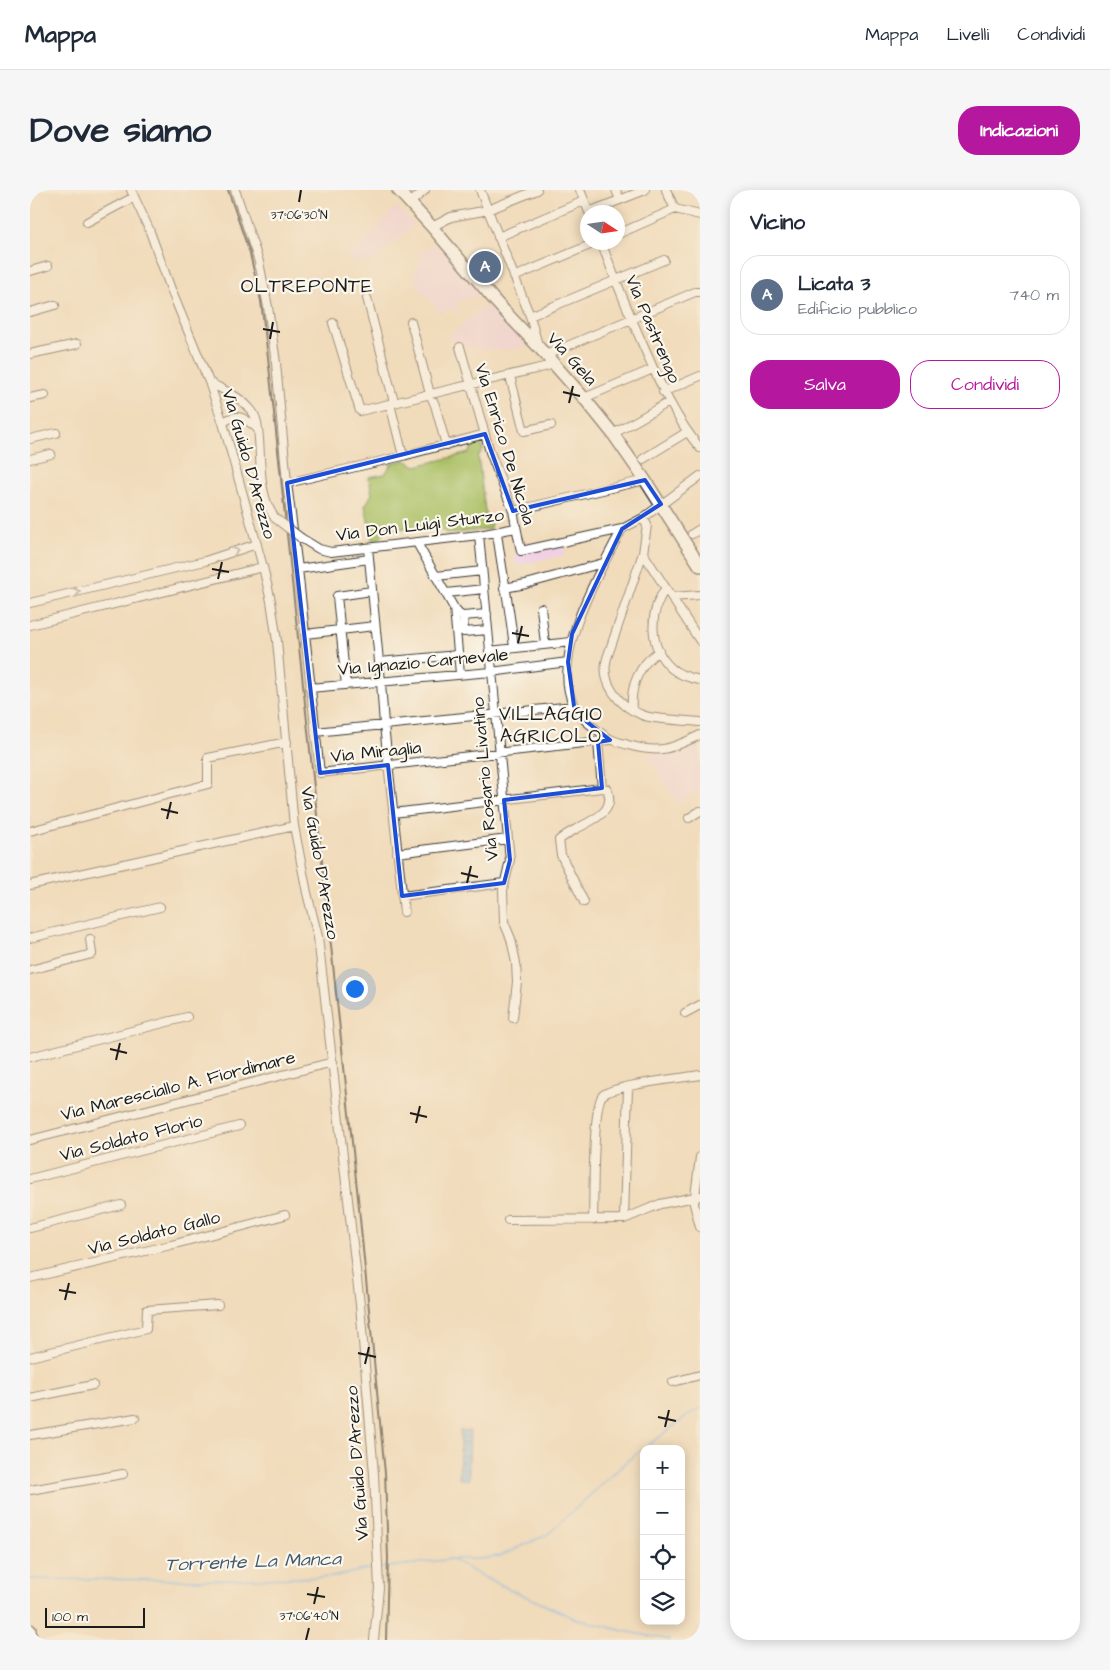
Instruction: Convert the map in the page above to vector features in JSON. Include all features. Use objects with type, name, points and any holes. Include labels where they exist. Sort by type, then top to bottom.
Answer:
[{"type":"main road","name":"Via Gela","points":[[398,190],[496,302],[584,398],[613,434],[661,504],[700,566]]},
{"type":"main road","points":[[30,1630],[30,1640]]},
{"type":"street","name":"Via Miraglia","points":[[235,190],[259,262],[268,307],[276,364],[287,483],[320,773],[610,740]]},
{"type":"street","points":[[408,202],[418,190]]},
{"type":"street","points":[[408,202],[424,190]]},
{"type":"street","points":[[333,323],[360,411],[548,366],[546,355],[480,190]]},
{"type":"street","points":[[432,227],[450,217],[488,210],[538,190]]},
{"type":"street","points":[[580,190],[586,205]]},
{"type":"street","points":[[616,190],[620,200]]},
{"type":"street","points":[[607,205],[646,190]]},
{"type":"street","points":[[666,190],[675,208]]},
{"type":"street","points":[[87,222],[132,193]]},
{"type":"street","name":"Via Guido D'Arezzo","points":[[132,193],[149,229],[172,292],[209,382],[223,423],[271,601],[287,742],[294,826],[318,937],[360,1305],[374,1474],[378,1564],[379,1599],[374,1640]]},
{"type":"street","points":[[498,237],[584,201]]},
{"type":"street","points":[[625,231],[675,208],[700,215]]},
{"type":"street","points":[[514,277],[580,249]]},
{"type":"street","name":"Via Pastrengo","points":[[604,250],[631,319],[663,392],[686,432],[700,448]]},
{"type":"street","points":[[530,316],[664,260]]},
{"type":"street","points":[[30,271],[48,266]]},
{"type":"street","points":[[546,355],[695,292],[700,292]]},
{"type":"street","points":[[367,298],[403,456]]},
{"type":"street","points":[[30,312],[55,306]]},
{"type":"street","points":[[411,322],[446,445]]},
{"type":"street","points":[[30,354],[77,344]]},
{"type":"street","name":"Via Enrico De Nicola","points":[[460,347],[485,434],[513,511],[521,551],[622,528]]},
{"type":"street","points":[[584,398],[653,369]]},
{"type":"street","points":[[510,376],[524,430],[551,425]]},
{"type":"street","points":[[663,392],[700,376]]},
{"type":"street","points":[[209,382],[245,404],[254,415],[258,429]]},
{"type":"street","points":[[30,398],[45,395]]},
{"type":"street","points":[[613,434],[669,402]]},
{"type":"street","points":[[223,423],[233,417],[238,417],[247,420],[258,429]]},
{"type":"street","name":"Via Don Luigi Sturzo","points":[[258,429],[264,494],[269,510],[275,518],[319,550],[330,552],[417,543],[478,536],[516,528]]},
{"type":"street","points":[[643,459],[686,432]]},
{"type":"street","points":[[30,439],[56,433]]},
{"type":"street","points":[[287,483],[403,456],[485,434]]},
{"type":"street","points":[[30,459],[51,454]]},
{"type":"street","points":[[700,476],[643,518],[622,528],[603,563],[572,634],[568,662],[569,684],[574,706],[586,722],[610,740],[661,750],[676,746],[700,735]]},
{"type":"street","name":"Via Don Luigi Sturzo","points":[[513,511],[645,480]]},
{"type":"street","points":[[643,518],[647,525],[643,553],[605,664],[606,679],[610,690],[615,696],[632,710],[643,716],[700,722]]},
{"type":"street","points":[[692,534],[700,529]]},
{"type":"street","points":[[497,533],[504,588],[510,609],[514,648]]},
{"type":"street","name":"Via Rosario Livatino","points":[[478,536],[510,860],[502,890],[504,922],[511,939],[516,963],[517,982],[513,1018]]},
{"type":"street","points":[[417,543],[459,614],[463,616],[487,614]]},
{"type":"street","points":[[30,604],[204,561],[257,544]]},
{"type":"street","points":[[368,548],[404,912]]},
{"type":"street","points":[[643,553],[700,641]]},
{"type":"street","points":[[298,569],[369,559]]},
{"type":"street","points":[[504,588],[526,584],[603,563]]},
{"type":"street","points":[[30,625],[263,567]]},
{"type":"street","points":[[436,576],[482,571]]},
{"type":"street","points":[[666,588],[657,604],[653,620],[653,632],[659,651],[671,668],[685,676],[700,680]]},
{"type":"street","points":[[446,593],[484,589]]},
{"type":"street","points":[[346,685],[337,596],[372,591]]},
{"type":"street","points":[[672,597],[700,594]]},
{"type":"street","points":[[454,608],[460,674]]},
{"type":"street","points":[[541,608],[545,644]]},
{"type":"street","points":[[463,616],[464,632],[488,630]]},
{"type":"street","points":[[305,634],[375,626]]},
{"type":"street","points":[[489,650],[571,642]]},
{"type":"street","points":[[632,710],[632,693],[638,673],[648,659],[659,651]]},
{"type":"street","points":[[379,662],[458,655]]},
{"type":"street","name":"Via Ignazio Carnevale","points":[[310,688],[491,672],[568,662]]},
{"type":"street","points":[[615,696],[627,696],[632,693]]},
{"type":"street","points":[[315,732],[574,706]]},
{"type":"street","points":[[30,831],[208,784],[208,758],[287,742]]},
{"type":"street","points":[[598,742],[602,788]]},
{"type":"street","points":[[393,813],[602,788],[607,789],[610,796],[604,811],[598,817],[559,840],[561,855],[584,902]]},
{"type":"street","points":[[689,818],[700,811]]},
{"type":"street","points":[[30,885],[294,826]]},
{"type":"street","points":[[397,852],[508,839]]},
{"type":"street","points":[[402,896],[504,883]]},
{"type":"street","points":[[30,938],[160,907]]},
{"type":"street","points":[[30,970],[92,954],[90,939]]},
{"type":"street","points":[[685,1013],[700,1004]]},
{"type":"street","points":[[30,1057],[187,1017]]},
{"type":"street","name":"Via Maresciallo A. Fiordimare","points":[[30,1140],[333,1062]]},
{"type":"street","points":[[593,1220],[596,1125],[598,1102],[602,1096],[607,1092],[628,1087],[700,1075]]},
{"type":"street","points":[[624,1218],[628,1087]]},
{"type":"street","name":"Via Soldato Florio","points":[[30,1180],[239,1126]]},
{"type":"street","points":[[700,1157],[697,1197],[694,1204],[700,1227]]},
{"type":"street","points":[[508,1220],[624,1218],[660,1204],[697,1197]]},
{"type":"street","points":[[30,1228],[121,1205]]},
{"type":"street","name":"Via Soldato Gallo","points":[[30,1278],[171,1245],[286,1215]]},
{"type":"street","points":[[30,1357],[146,1328],[147,1310],[218,1305]]},
{"type":"street","points":[[673,1382],[700,1374]]},
{"type":"street","points":[[30,1398],[93,1385]]},
{"type":"street","points":[[30,1435],[135,1418]]},
{"type":"street","points":[[30,1490],[123,1474]]},
{"type":"highlighted area","points":[[485,434],[513,511],[645,480],[661,504],[622,529],[572,634],[568,662],[574,706],[587,722],[610,740],[598,742],[602,788],[504,800],[510,860],[504,883],[402,896],[388,765],[320,773],[287,483]]},
{"type":"shaded area","points":[[397,206],[415,225],[372,263],[345,261],[348,256]]},
{"type":"shaded area","points":[[438,246],[479,291],[479,294],[470,300],[468,298],[456,304],[458,310],[455,313],[450,308],[441,313],[416,284],[415,273],[422,251],[428,247]]},
{"type":"shaded area","points":[[489,302],[528,347],[503,350],[481,349],[467,346],[448,337]]},
{"type":"shaded area","points":[[563,545],[565,555],[516,565],[515,555]]},
{"type":"shaded area","points":[[700,739],[700,789],[678,803],[647,756]]},
{"type":"green space","points":[[479,443],[483,451],[478,456],[486,518],[491,522],[490,529],[448,534],[435,525],[386,530],[378,541],[372,539],[365,506],[372,494],[369,477],[385,474],[392,463],[406,460],[416,466],[469,453],[473,445]]},
{"type":"water","points":[[460,1430],[470,1431],[469,1480],[459,1479]]},
{"type":"waterway","points":[[453,1559],[480,1559],[500,1556],[548,1534],[627,1461],[700,1408]]},
{"type":"waterway","name":"Torrente La Manca","points":[[381,1568],[452,1559],[481,1576],[576,1619],[670,1640]]},
{"type":"waterway","name":"Torrente La Manca","points":[[30,1579],[216,1580],[333,1577],[377,1568]]},
{"type":"railway","points":[[228,190],[250,254],[261,301],[268,357],[358,1198],[385,1473],[388,1558],[386,1640]]},
{"type":"place","name":"Licata 3","points":[[485,267]]},
{"type":"district","name":"OLTREPONTE","points":[[307,286]]},
{"type":"district","name":"VILLAGGIO AGRICOLO","points":[[551,725]]}]
